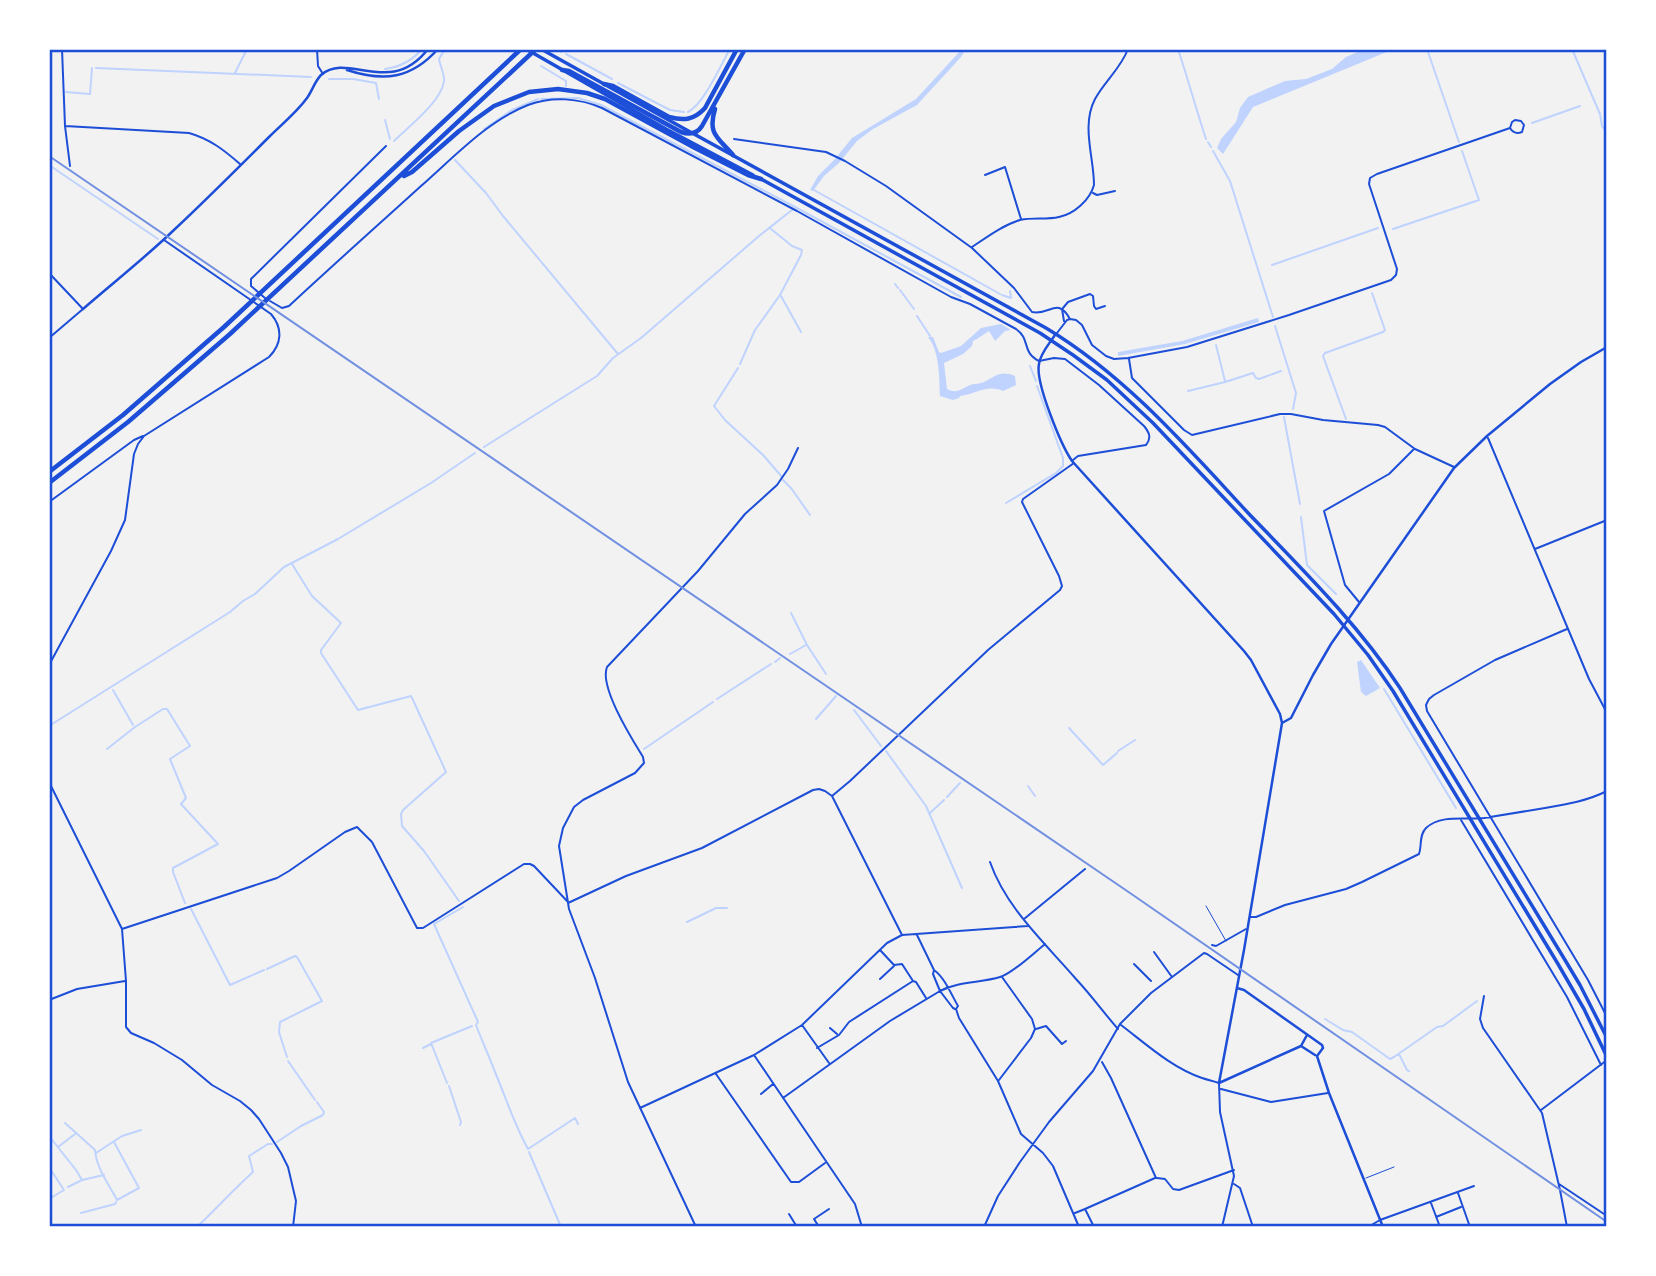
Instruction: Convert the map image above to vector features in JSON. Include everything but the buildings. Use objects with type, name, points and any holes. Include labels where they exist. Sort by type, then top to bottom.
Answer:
[{"type":"highway","points":[[49,472],[123,415],[265,290],[521,49]]},
{"type":"highway","points":[[49,483],[128,422],[255,312],[539,49]]},
{"type":"highway","points":[[604,84],[613,86],[669,117],[688,119],[699,115],[705,108],[737,49]]},
{"type":"highway","points":[[562,70],[569,71],[681,132],[694,134],[702,127],[745,49]]},
{"type":"highway","points":[[398,180],[412,172],[472,120],[494,106],[529,92],[558,89],[587,93],[605,99],[695,148],[761,179]]},
{"type":"highway","points":[[719,98],[713,113],[713,128],[718,140],[733,155]]},
{"type":"main road","points":[[526,49],[666,129],[1052,340],[1107,380],[1137,407],[1344,625],[1368,655],[1393,691],[1573,989],[1607,1058]]},
{"type":"main road","points":[[539,49],[1056,334],[1093,359],[1142,402],[1348,619],[1373,649],[1394,678],[1580,985],[1607,1038]]},
{"type":"street","points":[[62,49],[65,126],[70,166]]},
{"type":"street","points":[[317,49],[318,66],[323,74]]},
{"type":"street","points":[[49,338],[163,239],[241,165],[300,106],[323,74],[344,68],[377,73],[399,71],[418,61],[428,49]]},
{"type":"street","points":[[344,68],[371,76],[400,75],[414,69],[437,49]]},
{"type":"street","points":[[972,248],[1005,226],[1021,220],[1060,217],[1087,200],[1094,186],[1088,134],[1091,110],[1096,98],[1121,65],[1128,49]]},
{"type":"street","points":[[386,146],[251,279],[254,289],[280,307],[287,307],[488,129],[515,111],[534,103],[578,100],[602,108],[797,211],[951,297],[970,304],[1016,329],[1024,338],[1029,354],[1039,361],[1065,359],[1099,385],[1149,433],[1149,441],[1146,444],[1078,456],[1023,499],[1022,502],[1059,576],[1062,586],[1060,590],[979,658],[832,796]]},
{"type":"street","points":[[65,126],[189,133],[204,137],[241,165]]},
{"type":"street","points":[[734,139],[826,152],[842,159],[972,248],[1014,288],[1032,312],[1041,313],[1053,307],[1065,310],[1070,319],[1080,322],[1092,345],[1114,359],[1187,347],[1394,278],[1397,269],[1369,184],[1370,178],[1510,128]]},
{"type":"street","points":[[985,176],[1005,167],[1021,220]]},
{"type":"street","points":[[1092,193],[1097,195],[1115,191]]},
{"type":"street","points":[[49,502],[134,440],[270,357],[277,348],[280,331],[275,319],[267,311],[165,243],[163,239]]},
{"type":"street","points":[[49,273],[83,309]]},
{"type":"street","points":[[1062,309],[1068,302],[1090,293],[1097,309],[1105,306]]},
{"type":"street","points":[[1062,309],[1065,322]]},
{"type":"street","points":[[1070,319],[1056,334],[1039,361],[1039,375],[1046,400],[1062,443],[1073,461],[1244,651],[1274,703],[1282,723],[1219,1083],[1220,1112],[1234,1170],[1222,1227]]},
{"type":"street","points":[[1282,723],[1291,718],[1313,675],[1344,625],[1454,468],[1487,436],[1566,373],[1607,348]]},
{"type":"street","points":[[1128,358],[1132,379],[1192,435],[1280,414],[1291,414],[1385,427],[1415,449],[1454,468]]},
{"type":"street","points":[[49,665],[125,520],[134,454],[144,436]]},
{"type":"street","points":[[1487,436],[1567,629],[1607,713]]},
{"type":"street","points":[[696,1227],[625,1074],[596,978],[572,919],[559,846],[563,828],[574,807],[635,773],[643,765],[644,761],[611,695],[604,675],[607,667],[698,571],[745,514],[778,485],[798,448]]},
{"type":"street","points":[[1360,603],[1345,585],[1324,511],[1389,474],[1415,449]]},
{"type":"street","points":[[1534,550],[1607,520]]},
{"type":"street","points":[[1567,629],[1496,660],[1434,695],[1426,705],[1427,711],[1588,980],[1607,1017]]},
{"type":"street","points":[[49,782],[122,929],[126,981],[125,1023],[128,1030],[182,1060],[212,1085],[240,1101],[259,1119],[288,1167],[296,1201],[293,1227]]},
{"type":"street","points":[[568,902],[626,876],[702,848],[819,789],[832,796],[902,935]]},
{"type":"street","points":[[1249,916],[1256,917],[1285,905],[1346,889],[1419,854],[1422,834],[1431,825],[1452,818],[1491,817],[1582,801],[1607,791]]},
{"type":"street","points":[[1460,819],[1567,998],[1601,1065]]},
{"type":"street","points":[[122,929],[277,878],[345,832],[357,827],[372,842],[417,928],[423,928],[524,864],[534,866],[568,902]]},
{"type":"street","points":[[990,862],[993,873],[1028,926],[1078,980],[1118,1029]]},
{"type":"street","points":[[1024,920],[1085,869]]},
{"type":"street","points":[[640,1108],[754,1055],[802,1025],[887,943],[902,935],[1028,926]]},
{"type":"street","points":[[1212,945],[1216,946],[1247,929]]},
{"type":"street","points":[[917,934],[934,970],[958,1006],[959,1018],[999,1081],[1021,1134],[1033,1143],[1053,1166],[1079,1227]]},
{"type":"street","points":[[783,1098],[890,1021],[940,990],[1002,977],[1045,944]]},
{"type":"street","points":[[880,950],[894,965]]},
{"type":"street","points":[[1154,952],[1172,978]]},
{"type":"street","points":[[984,1227],[998,1196],[1033,1143],[1101,1060],[1120,1024],[1138,1006],[1204,953],[1239,975]]},
{"type":"street","points":[[880,979],[894,965],[902,964],[926,999]]},
{"type":"street","points":[[1134,964],[1151,982]]},
{"type":"street","points":[[934,970],[933,974],[940,990],[953,1008],[957,1009]]},
{"type":"street","points":[[999,1081],[1035,1029],[1032,1019],[1002,977]]},
{"type":"street","points":[[49,1000],[77,989],[126,981]]},
{"type":"street","points":[[817,1048],[839,1035],[849,1022],[913,981]]},
{"type":"street","points":[[1154,985],[1157,989]]},
{"type":"street","points":[[1237,988],[1244,990],[1323,1047],[1317,1056]]},
{"type":"street","points":[[1484,996],[1480,1019],[1483,1028],[1540,1111],[1567,1227]]},
{"type":"street","points":[[1120,1024],[1178,1066],[1203,1079],[1219,1083],[1301,1046],[1307,1035]]},
{"type":"street","points":[[802,1025],[829,1064]]},
{"type":"street","points":[[1035,1029],[1046,1027],[1062,1044],[1066,1041]]},
{"type":"street","points":[[830,1028],[839,1035]]},
{"type":"street","points":[[1301,1046],[1317,1056],[1329,1093],[1383,1227]]},
{"type":"street","points":[[754,1055],[855,1204],[862,1227]]},
{"type":"street","points":[[1540,1111],[1607,1058]]},
{"type":"street","points":[[1101,1060],[1156,1178]]},
{"type":"street","points":[[716,1073],[791,1182],[799,1182],[826,1163]]},
{"type":"street","points":[[761,1094],[774,1084]]},
{"type":"street","points":[[1219,1088],[1266,1102],[1329,1093]]},
{"type":"street","points":[[1074,1213],[1156,1178],[1165,1179],[1173,1189],[1179,1190],[1234,1170]]},
{"type":"street","points":[[1233,1184],[1240,1188],[1253,1227]]},
{"type":"street","points":[[1559,1184],[1607,1216]]},
{"type":"street","points":[[1368,1227],[1380,1220],[1474,1186]]},
{"type":"street","points":[[1457,1192],[1470,1227]]},
{"type":"street","points":[[1431,1202],[1440,1227]]},
{"type":"street","points":[[1436,1217],[1463,1207]]},
{"type":"street","points":[[819,1227],[814,1219],[829,1209]]},
{"type":"street","points":[[1085,1209],[1094,1227]]},
{"type":"street","points":[[789,1214],[797,1227]]},
{"type":"lane","points":[[1206,906],[1226,941]]},
{"type":"lane","points":[[1364,1179],[1394,1167]]},
{"type":"water","points":[[962,49],[966,49],[961,57],[917,105],[857,141],[813,191],[810,190],[818,176],[852,138],[916,99]]},
{"type":"water","points":[[1365,49],[1394,49],[1253,107],[1223,154],[1217,148],[1236,122],[1240,108],[1248,97],[1285,81],[1306,79],[1332,69],[1346,57]]},
{"type":"water","points":[[1258,318],[1259,322],[1185,344],[1118,356],[1118,352],[1182,341]]},
{"type":"water","points":[[1001,324],[1011,330],[1005,331],[995,341],[989,331],[973,341],[972,346],[963,354],[944,363],[947,389],[957,391],[1002,374],[1015,376],[1016,385],[1003,391],[981,390],[953,400],[940,396],[937,358],[928,337],[933,337],[941,353],[961,346],[981,328]]},
{"type":"water","points":[[1361,660],[1380,688],[1366,696],[1361,692],[1357,662]]},
{"type":"waterway","points":[[235,73],[247,49]]},
{"type":"waterway","points":[[385,69],[405,63],[422,49]]},
{"type":"waterway","points":[[394,141],[431,105],[442,89],[444,79],[439,59],[445,49]]},
{"type":"waterway","points":[[688,112],[706,93],[730,49]]},
{"type":"waterway","points":[[1178,49],[1206,139]]},
{"type":"waterway","points":[[1427,49],[1459,142]]},
{"type":"waterway","points":[[1572,49],[1607,133]]},
{"type":"waterway","points":[[566,54],[612,79]]},
{"type":"waterway","points":[[541,66],[566,81],[566,86]]},
{"type":"waterway","points":[[66,92],[90,94],[92,68]]},
{"type":"waterway","points":[[96,68],[311,77]]},
{"type":"waterway","points":[[329,79],[376,83],[379,99]]},
{"type":"waterway","points":[[618,83],[670,110],[684,112]]},
{"type":"waterway","points":[[541,99],[578,98],[601,105],[961,297]]},
{"type":"waterway","points":[[484,129],[512,110],[538,99]]},
{"type":"waterway","points":[[1532,123],[1580,106]]},
{"type":"waterway","points":[[385,120],[390,139]]},
{"type":"waterway","points":[[1208,142],[1211,147]]},
{"type":"waterway","points":[[1213,151],[1230,181],[1273,317]]},
{"type":"waterway","points":[[1393,229],[1479,200],[1462,151]]},
{"type":"waterway","points":[[455,160],[486,193],[618,354]]},
{"type":"waterway","points":[[49,165],[158,239]]},
{"type":"waterway","points":[[814,190],[1000,294]]},
{"type":"waterway","points":[[484,447],[597,376],[613,358],[641,338],[792,210]]},
{"type":"waterway","points":[[1272,265],[1378,228]]},
{"type":"waterway","points":[[740,364],[755,330],[780,295],[801,255],[802,250],[792,246],[771,229]]},
{"type":"waterway","points":[[895,284],[898,288]]},
{"type":"waterway","points":[[900,290],[914,309]]},
{"type":"waterway","points":[[1002,295],[1011,298],[1010,291]]},
{"type":"waterway","points":[[1346,419],[1323,356],[1385,330],[1372,293]]},
{"type":"waterway","points":[[781,296],[801,332]]},
{"type":"waterway","points":[[917,316],[930,336]]},
{"type":"waterway","points":[[1275,326],[1296,393],[1293,409]]},
{"type":"waterway","points":[[1216,345],[1225,381]]},
{"type":"waterway","points":[[1030,366],[1036,381]]},
{"type":"waterway","points":[[738,368],[714,406],[782,477]]},
{"type":"waterway","points":[[1188,391],[1253,373],[1259,379],[1281,371]]},
{"type":"waterway","points":[[1006,503],[1063,466],[1063,458],[1037,386]]},
{"type":"waterway","points":[[1284,417],[1300,504]]},
{"type":"waterway","points":[[49,726],[230,612],[255,594],[284,567],[338,539],[475,453]]},
{"type":"waterway","points":[[783,480],[810,515]]},
{"type":"waterway","points":[[1301,517],[1307,565],[1336,594]]},
{"type":"waterway","points":[[292,564],[312,596],[341,623],[321,653],[358,710],[411,696],[413,700],[446,772],[403,810],[402,826],[424,851],[459,901]]},
{"type":"waterway","points":[[791,613],[826,674]]},
{"type":"waterway","points":[[790,654],[806,645]]},
{"type":"waterway","points":[[775,662],[780,658]]},
{"type":"waterway","points":[[717,699],[771,664]]},
{"type":"waterway","points":[[1384,689],[1456,808]]},
{"type":"waterway","points":[[113,690],[133,725]]},
{"type":"waterway","points":[[816,719],[836,696]]},
{"type":"waterway","points":[[644,749],[713,702]]},
{"type":"waterway","points":[[107,749],[163,709],[167,709],[190,746],[170,759],[186,798],[181,804],[218,844],[173,868],[185,903]]},
{"type":"waterway","points":[[854,710],[881,746]]},
{"type":"waterway","points":[[1069,728],[1103,765],[1117,753]]},
{"type":"waterway","points":[[1118,751],[1135,740]]},
{"type":"waterway","points":[[886,751],[926,806],[962,888]]},
{"type":"waterway","points":[[947,797],[960,783]]},
{"type":"waterway","points":[[1028,786],[1035,796]]},
{"type":"waterway","points":[[930,813],[944,800]]},
{"type":"waterway","points":[[463,907],[434,924],[478,1022],[478,1031],[528,1149],[575,1118],[578,1124]]},
{"type":"waterway","points":[[687,922],[716,908],[727,908]]},
{"type":"waterway","points":[[191,909],[230,985],[264,970]]},
{"type":"waterway","points":[[267,969],[297,957],[322,1001],[280,1022],[279,1032],[287,1057]]},
{"type":"waterway","points":[[1325,1019],[1343,1030],[1352,1032],[1390,1059],[1477,1001]]},
{"type":"waterway","points":[[447,1083],[431,1043],[472,1026]]},
{"type":"waterway","points":[[423,1048],[431,1044]]},
{"type":"waterway","points":[[1399,1054],[1409,1071]]},
{"type":"waterway","points":[[288,1061],[315,1100]]},
{"type":"waterway","points":[[449,1086],[460,1125]]},
{"type":"waterway","points":[[277,1142],[323,1115],[324,1112],[317,1102]]},
{"type":"waterway","points":[[65,1123],[95,1150],[100,1169],[117,1200],[139,1188],[114,1142]]},
{"type":"waterway","points":[[96,1153],[122,1136],[141,1130]]},
{"type":"waterway","points":[[58,1147],[75,1134]]},
{"type":"waterway","points":[[49,1136],[82,1180]]},
{"type":"waterway","points":[[197,1227],[253,1172],[249,1156],[272,1144]]},
{"type":"waterway","points":[[529,1152],[561,1227]]},
{"type":"waterway","points":[[49,1167],[64,1190],[49,1199]]},
{"type":"waterway","points":[[68,1187],[82,1180],[104,1175]]},
{"type":"waterway","points":[[81,1213],[116,1202]]},
{"type":"railway","points":[[49,156],[1130,893],[1607,1222]]}]
